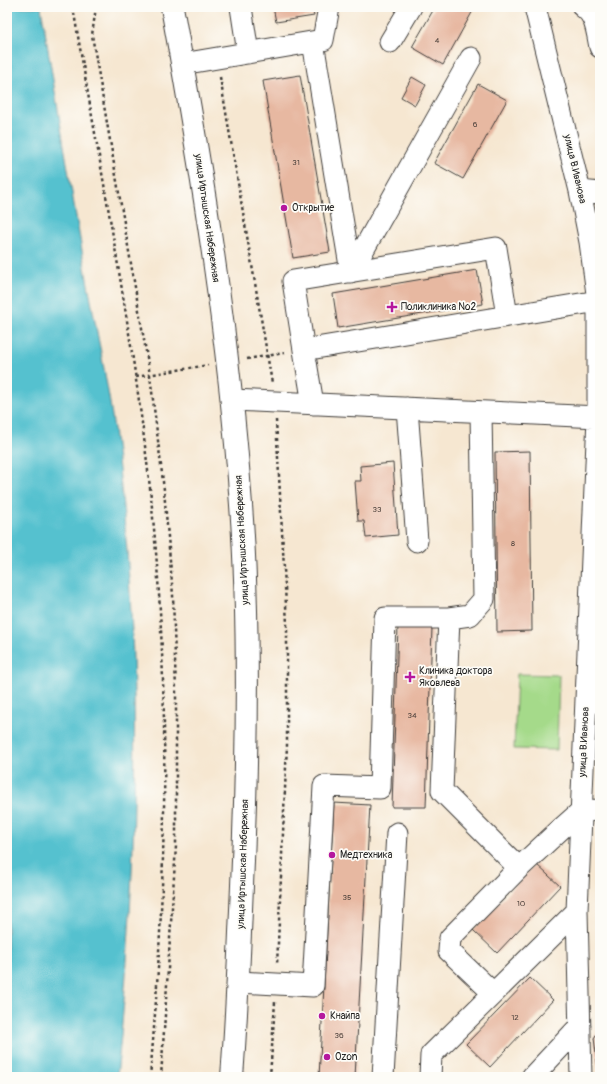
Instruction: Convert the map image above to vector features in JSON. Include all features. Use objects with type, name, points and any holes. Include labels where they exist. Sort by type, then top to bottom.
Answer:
[{"type":"main road","name":"улица Иртышская Набережная","points":[[172,7],[210,229],[232,400],[241,506],[247,629],[247,748],[239,982],[232,1077]]},
{"type":"street","points":[[241,7],[248,53]]},
{"type":"street","points":[[182,64],[323,40],[329,7]]},
{"type":"street","points":[[390,42],[411,7]]},
{"type":"street","name":"улица В.Иванова","points":[[537,7],[590,192],[590,242],[598,301],[598,417],[590,810],[577,911],[581,1077]]},
{"type":"street","points":[[583,7],[589,11],[594,22],[600,47]]},
{"type":"street","points":[[312,42],[351,272]]},
{"type":"street","points":[[351,272],[472,58]]},
{"type":"street","points":[[313,404],[293,281],[496,248],[507,316]]},
{"type":"street","points":[[304,350],[598,301]]},
{"type":"street","points":[[232,400],[598,417]]},
{"type":"street","points":[[407,408],[417,541]]},
{"type":"street","points":[[239,982],[313,986],[324,786],[380,788],[385,618],[449,618],[470,616],[484,599],[481,412]]},
{"type":"street","points":[[449,618],[442,791],[519,868]]},
{"type":"street","points":[[493,992],[449,951],[450,938],[519,868],[590,810]]},
{"type":"street","points":[[383,1077],[397,833]]},
{"type":"street","points":[[430,1077],[431,1055],[493,992],[577,911]]},
{"type":"street","points":[[532,1077],[580,1026]]},
{"type":"path","points":[[73,7],[136,377],[151,505],[164,691],[164,846],[156,1005],[150,1077]]},
{"type":"path","points":[[96,7],[92,36],[150,375],[164,490],[173,595],[176,692],[176,846],[161,1077]]},
{"type":"path","points":[[216,58],[275,402],[287,624],[287,745],[276,984],[270,1077]]},
{"type":"green space","points":[[517,674],[559,675],[557,750],[514,749]]},
{"type":"water","points":[[7,7],[41,7],[90,298],[105,373],[114,429],[123,509],[130,590],[135,753],[130,915],[117,1077],[7,1077]]},
{"type":"building","points":[[273,7],[312,7],[314,16],[276,22]]},
{"type":"building","points":[[435,7],[475,7],[443,65],[412,47]]},
{"type":"building","points":[[300,75],[330,252],[293,258],[263,81]]},
{"type":"building","points":[[412,77],[426,85],[415,105],[401,97]]},
{"type":"building","points":[[478,84],[507,100],[463,179],[434,163]]},
{"type":"building","points":[[477,270],[483,304],[338,328],[333,294]]},
{"type":"building","points":[[530,451],[532,631],[497,632],[495,452]]},
{"type":"building","points":[[393,463],[398,535],[366,538],[364,521],[358,521],[355,481],[361,481],[360,466]]},
{"type":"building","points":[[398,626],[432,627],[426,807],[392,807]]},
{"type":"building","points":[[334,803],[370,805],[355,1077],[319,1077]]},
{"type":"building","points":[[536,864],[560,886],[497,953],[473,930]]},
{"type":"building","points":[[530,978],[553,1000],[490,1067],[466,1044]]},
{"type":"building","points":[[600,1029],[600,1077],[599,1077],[594,1038]]},
{"type":"place","name":"Открытие","points":[[284,208]]},
{"type":"place","name":"Поликлиника №2","points":[[392,307]]},
{"type":"place","name":"Клиника доктора Яковлева","points":[[410,677]]},
{"type":"place","name":"Медтехника","points":[[332,855]]},
{"type":"place","name":"Кнайпа","points":[[322,1016]]},
{"type":"place","name":"Ozon","points":[[327,1057]]}]
